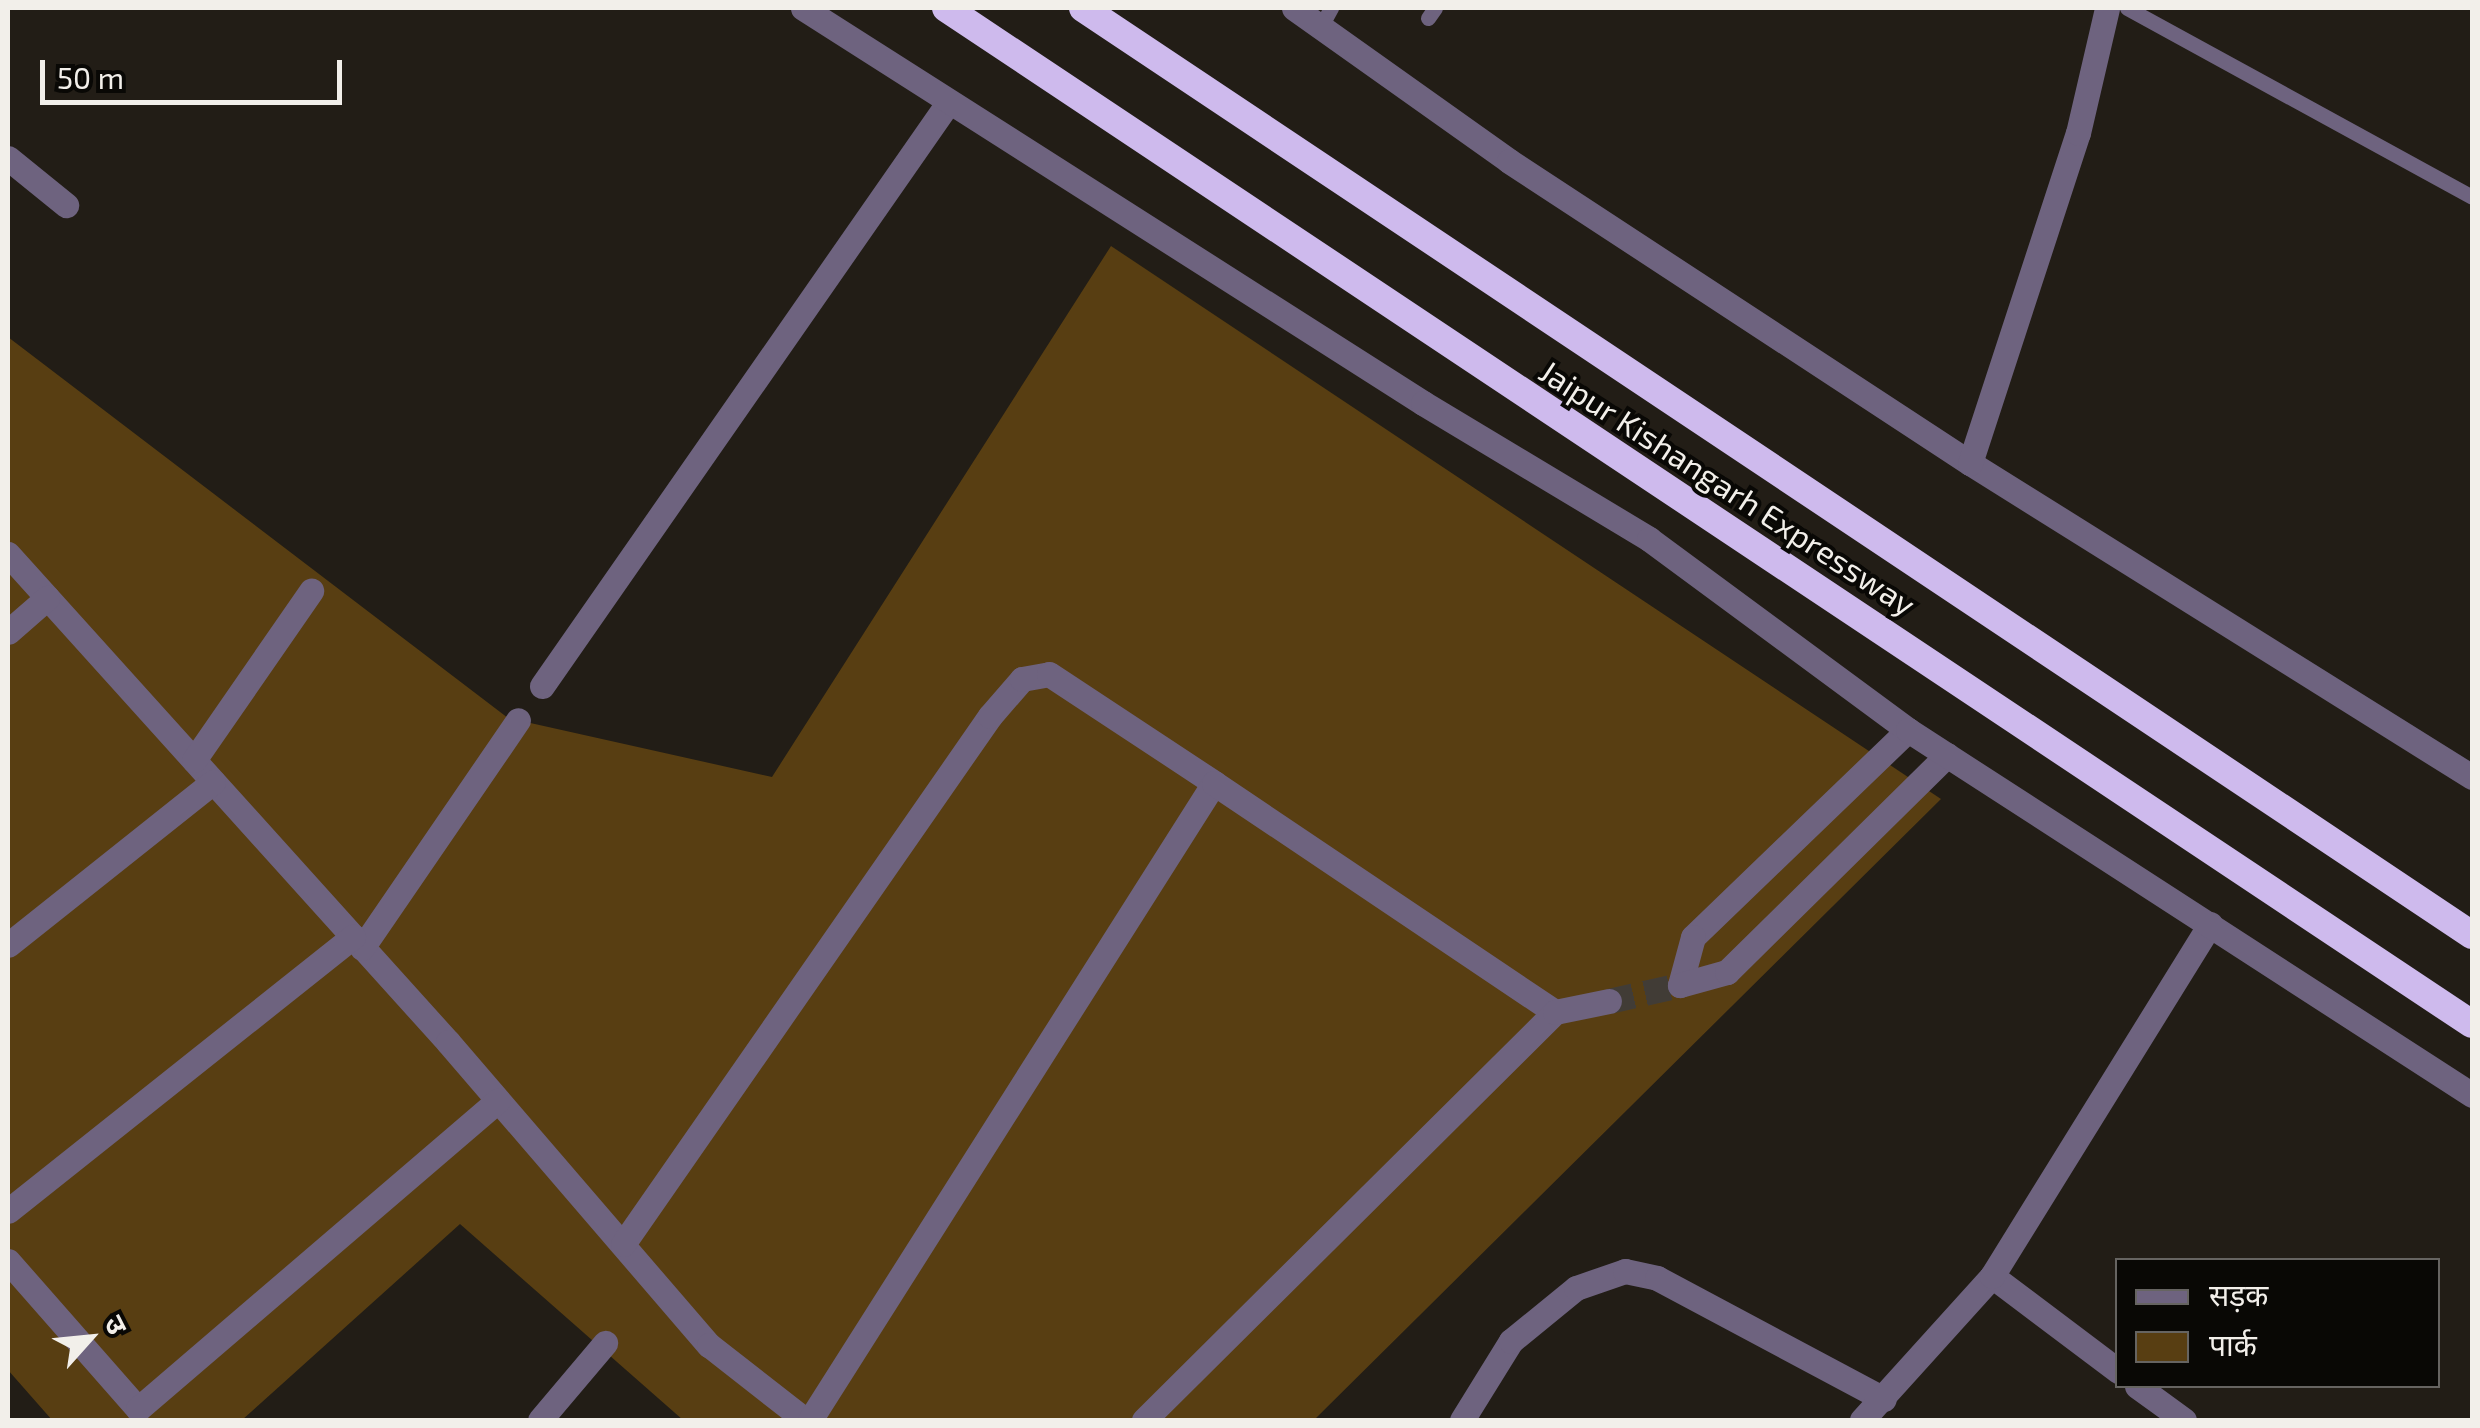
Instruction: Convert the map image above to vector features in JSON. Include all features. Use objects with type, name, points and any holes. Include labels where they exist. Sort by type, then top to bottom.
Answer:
[{"type":"highway","name":"Jaipur Kishangarh Expressway","points":[[946,8],[2472,1024]]},
{"type":"highway","name":"Jaipur Kishangarh Expressway","points":[[1083,8],[2472,934]]},
{"type":"street","points":[[803,8],[948,103],[1649,538],[1908,730],[2472,1095]]},
{"type":"street","points":[[1294,8],[1326,16],[1509,161],[1970,463],[2472,777]]},
{"type":"street","points":[[1970,463],[2078,133],[2108,8]]},
{"type":"street","points":[[542,686],[948,103]]},
{"type":"street","points":[[8,158],[66,204]]},
{"type":"street","points":[[8,554],[358,942],[709,1345],[808,1420],[1214,783]]},
{"type":"street","points":[[194,760],[311,591]]},
{"type":"street","points":[[8,632],[47,598]]},
{"type":"street","points":[[623,1244],[990,716],[1022,679],[1049,674],[1555,1012]]},
{"type":"street","points":[[8,1211],[358,942],[518,720]]},
{"type":"street","points":[[1908,730],[1692,937],[1680,984],[1726,972],[1947,755]]},
{"type":"street","points":[[8,945],[213,782]]},
{"type":"street","points":[[1862,1420],[1992,1276],[2210,924]]},
{"type":"street","points":[[1144,1420],[1555,1012],[1609,1001]]},
{"type":"street","points":[[8,1261],[138,1409],[498,1100]]},
{"type":"street","points":[[1462,1420],[1512,1340],[1576,1288],[1624,1272],[1657,1278],[1884,1400]]},
{"type":"street","points":[[1992,1276],[2115,1369]]},
{"type":"street","points":[[540,1420],[605,1343]]},
{"type":"street","points":[[2140,1388],[2184,1420]]},
{"type":"lane","points":[[2127,8],[2472,197]]},
{"type":"green space","points":[[1111,246],[1941,799],[1314,1420],[683,1420],[460,1224],[242,1420],[52,1420],[8,1370],[8,337],[508,718],[772,777]]},
{"type":"tunnel","points":[[1609,1001],[1680,985]]}]
